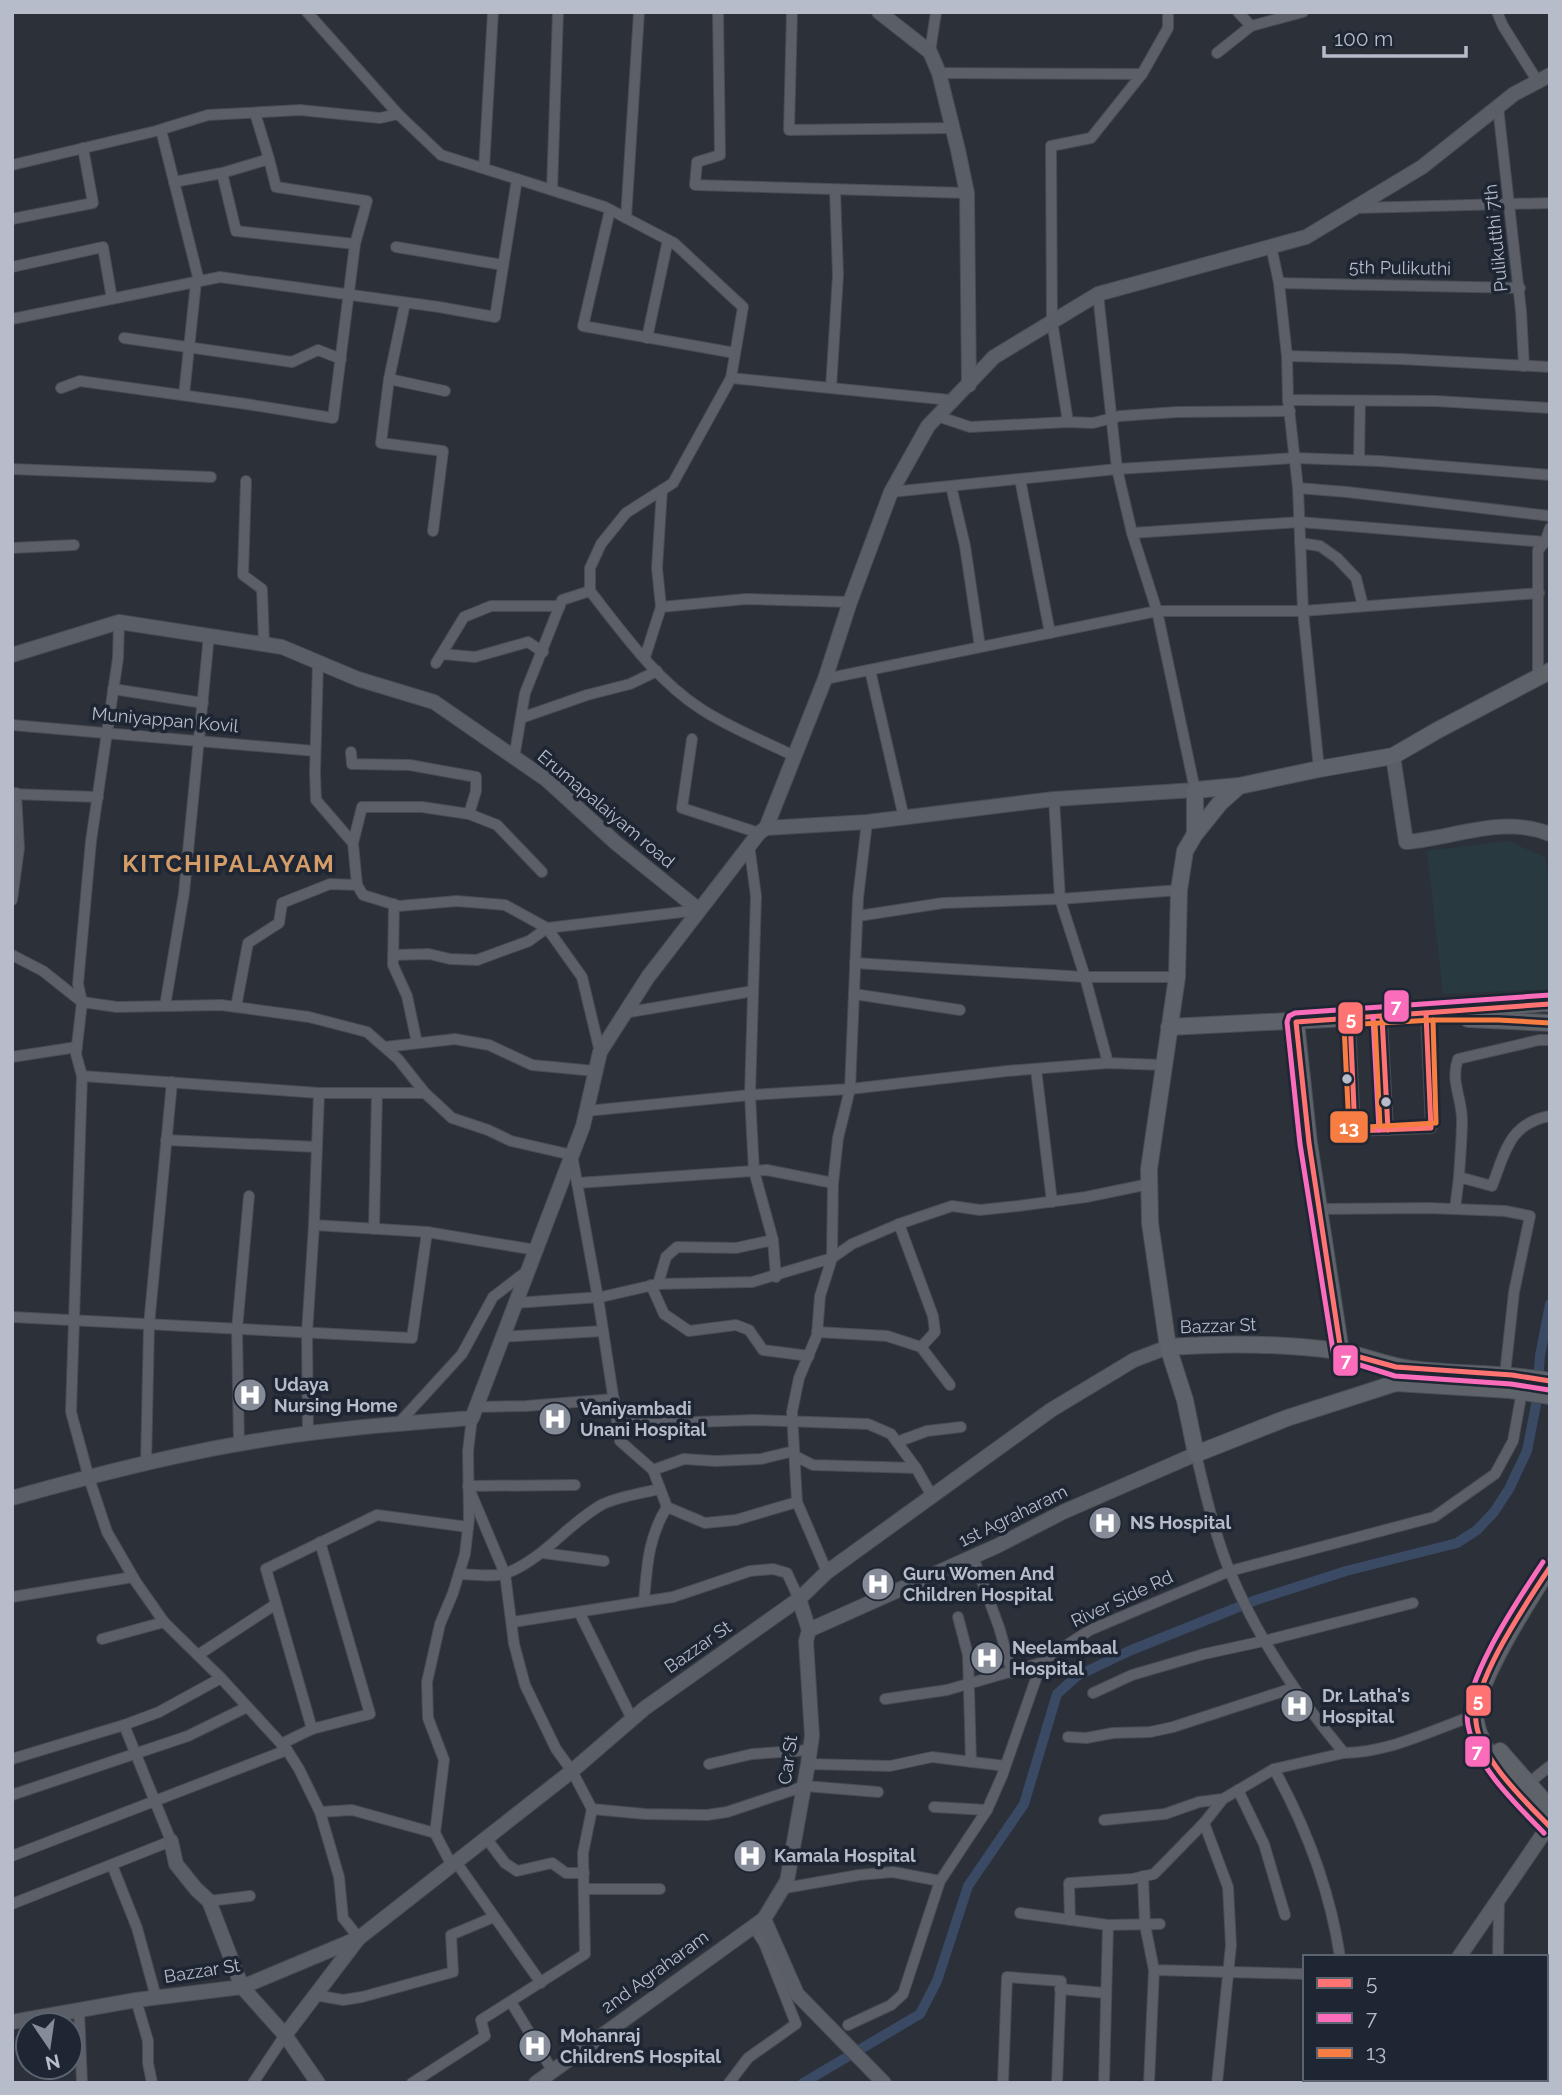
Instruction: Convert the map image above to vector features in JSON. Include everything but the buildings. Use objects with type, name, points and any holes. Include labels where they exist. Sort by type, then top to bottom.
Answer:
[{"type":"main road","points":[[878,12],[930,52],[939,73],[953,128],[967,193],[969,385]]},
{"type":"main road","points":[[12,1498],[239,1444],[474,1412],[572,1155],[600,1052],[648,977],[763,830],[825,679],[891,492],[928,426],[994,357],[1098,294],[1306,237],[1422,167],[1514,94],[1544,78]]},
{"type":"main road","name":"Erumapalaiyam road","points":[[14,652],[119,622],[282,647],[358,679],[434,702],[547,780],[616,843],[699,910]]},
{"type":"main road","points":[[763,830],[867,822],[1054,799],[1239,786],[1393,756],[1547,674]]},
{"type":"main road","points":[[1393,756],[1406,842],[1433,840],[1496,826],[1530,828],[1550,835]]},
{"type":"main road","points":[[1239,786],[1220,803],[1185,851],[1179,890],[1177,978],[1149,1169],[1150,1223],[1168,1348],[1185,1400],[1196,1454],[1396,1375],[1512,1383],[1550,1381]]},
{"type":"main road","points":[[1195,790],[1195,834]]},
{"type":"main road","points":[[1169,1027],[1382,1017],[1548,1003]]},
{"type":"main road","points":[[1448,1019],[1550,1023]]},
{"type":"main road","points":[[1296,1022],[1310,1143],[1341,1352]]},
{"type":"main road","name":"Bazzar St","points":[[12,2022],[136,2000],[242,1987],[359,1938],[572,1770],[632,1719],[799,1600],[827,1572],[1051,1410],[1134,1360],[1168,1348],[1213,1344],[1270,1344],[1341,1352],[1396,1375]]},
{"type":"main road","points":[[1512,1383],[1550,1396]]},
{"type":"main road","name":"1st Agraharam","points":[[809,1630],[973,1557],[1063,1512],[1196,1454]]},
{"type":"main road","points":[[1461,1955],[1549,1825],[1489,1736],[1476,1712],[1488,1674],[1547,1576]]},
{"type":"main road","name":"Car St","points":[[759,1922],[785,1888],[812,1736],[806,1641],[809,1630],[799,1600]]},
{"type":"main road","points":[[1522,1787],[1550,1808]]},
{"type":"main road","points":[[171,1841],[176,1864],[195,1889],[209,1901],[242,1987],[285,2035],[318,2083]]},
{"type":"main road","points":[[759,1922],[797,1994],[884,2083]]},
{"type":"main road","name":"2nd Agraharam","points":[[536,2083],[759,1922]]},
{"type":"main road","points":[[285,2035],[359,1938]]},
{"type":"street","points":[[307,12],[398,114],[441,155],[552,190],[626,218],[668,240],[743,307],[731,378],[673,483],[626,513],[601,544],[590,568],[590,591],[664,680],[702,710],[794,756]]},
{"type":"street","points":[[484,168],[493,12]]},
{"type":"street","points":[[552,190],[558,12]]},
{"type":"street","points":[[626,218],[639,12]]},
{"type":"street","points":[[719,12],[720,155],[697,162],[695,185],[967,193]]},
{"type":"street","points":[[792,12],[789,130],[953,128]]},
{"type":"street","points":[[930,52],[936,12]]},
{"type":"street","points":[[1068,422],[1052,321],[1051,146],[1091,138],[1142,74],[1168,28],[1168,12]]},
{"type":"street","points":[[1238,12],[1251,26]]},
{"type":"street","points":[[1217,53],[1251,26],[1303,12]]},
{"type":"street","points":[[1497,12],[1503,26],[1544,78]]},
{"type":"street","points":[[939,73],[1142,74]]},
{"type":"street","name":"Pulikutthi 7th","points":[[1499,107],[1519,288],[1524,366]]},
{"type":"street","points":[[12,164],[160,130],[208,115],[300,110],[380,118],[398,114]]},
{"type":"street","points":[[61,388],[80,382],[333,418],[355,244],[367,201],[276,187],[255,113]]},
{"type":"street","points":[[160,130],[198,282],[184,395]]},
{"type":"street","points":[[12,219],[93,203],[83,148]]},
{"type":"street","points":[[174,182],[222,173],[269,159]]},
{"type":"street","points":[[222,173],[236,230],[355,244]]},
{"type":"street","points":[[12,319],[220,277],[495,317],[517,179]]},
{"type":"street","points":[[831,388],[838,275],[835,190]]},
{"type":"street","points":[[1355,208],[1550,203]]},
{"type":"street","points":[[583,326],[610,210]]},
{"type":"street","points":[[647,338],[668,240]]},
{"type":"street","points":[[1271,246],[1279,283],[1287,356],[1289,406],[1298,488],[1303,611],[1319,769]]},
{"type":"street","points":[[12,267],[103,247],[113,299]]},
{"type":"street","points":[[396,247],[503,265]]},
{"type":"street","name":"5th Pulikuthi","points":[[1279,283],[1519,288]]},
{"type":"street","points":[[1098,294],[1117,469],[1132,533],[1157,611],[1195,790]]},
{"type":"street","points":[[405,303],[388,379],[381,443],[443,451],[433,531]]},
{"type":"street","points":[[571,331],[583,326],[735,353]]},
{"type":"street","points":[[124,338],[292,362],[318,350],[341,359]]},
{"type":"street","points":[[1287,356],[1550,367]]},
{"type":"street","points":[[731,378],[950,400]]},
{"type":"street","points":[[388,379],[445,391]]},
{"type":"street","points":[[937,416],[970,428],[1093,423],[1111,418],[1177,412],[1360,401],[1436,401],[1550,408]]},
{"type":"street","points":[[1359,460],[1360,401]]},
{"type":"street","points":[[891,492],[1117,469],[1295,458],[1359,460],[1550,475]]},
{"type":"street","points":[[12,469],[211,477]]},
{"type":"street","points":[[1020,479],[1050,633]]},
{"type":"street","points":[[246,481],[243,575],[262,589],[264,644]]},
{"type":"street","points":[[951,486],[965,546],[980,647]]},
{"type":"street","points":[[1298,488],[1550,516]]},
{"type":"street","points":[[645,657],[661,607],[657,568],[662,490]]},
{"type":"street","points":[[1132,533],[1300,522],[1545,542]]},
{"type":"street","points":[[1547,674],[1539,593],[1538,550],[1545,542],[1550,528]]},
{"type":"street","points":[[1300,543],[1320,546],[1337,558],[1356,578],[1363,606]]},
{"type":"street","points":[[12,548],[74,545]]},
{"type":"street","points":[[514,758],[525,693],[562,600],[590,591]]},
{"type":"street","points":[[825,679],[1157,611],[1303,611],[1539,593]]},
{"type":"street","points":[[661,607],[746,599],[850,602]]},
{"type":"street","points":[[543,652],[528,642],[475,657],[439,658],[464,617],[491,607],[560,606]]},
{"type":"street","points":[[119,622],[118,658],[91,841],[78,984],[82,1002],[76,1054],[82,1076],[71,1412],[107,1532],[133,1577],[164,1622],[221,1678],[284,1747],[320,1812],[339,1877],[343,1918],[359,1938]]},
{"type":"street","points":[[164,1006],[184,893],[209,635]]},
{"type":"street","points":[[318,662],[316,800],[353,843]]},
{"type":"street","points":[[870,670],[904,818]]},
{"type":"street","points":[[521,718],[587,695],[630,684],[657,671]]},
{"type":"street","points":[[113,689],[203,703]]},
{"type":"street","name":"Muniyappan Kovil","points":[[12,725],[315,751]]},
{"type":"street","points":[[692,739],[682,808],[763,830]]},
{"type":"street","points":[[351,752],[352,764],[410,765],[476,777],[476,791],[469,814]]},
{"type":"street","points":[[12,900],[19,848],[14,793],[97,797]]},
{"type":"street","points":[[1054,799],[1060,899],[1108,1063]]},
{"type":"street","points":[[541,872],[497,825],[469,814],[422,807],[362,807],[353,843],[357,885],[363,895],[399,906],[457,901],[505,905],[547,928],[582,977],[600,1052]]},
{"type":"street","points":[[827,1572],[797,1502],[792,1412],[800,1378],[817,1332],[820,1296],[832,1258],[833,1182],[838,1138],[850,1089],[855,963],[867,822]]},
{"type":"street","points":[[750,845],[756,896],[750,1095],[754,1171],[773,1240],[776,1277]]},
{"type":"street","points":[[236,1007],[248,943],[279,923],[282,903],[330,884],[357,885]]},
{"type":"street","points":[[858,916],[943,903],[1060,899],[1179,890]]},
{"type":"street","points":[[394,904],[393,965],[407,996],[417,1044]]},
{"type":"street","points":[[393,955],[429,954],[450,959],[477,960],[529,941],[547,928],[699,910]]},
{"type":"street","points":[[12,955],[43,971],[82,1002],[117,1007],[221,1005],[309,1017],[367,1032],[398,1059],[425,1093],[452,1118],[511,1141],[572,1155],[620,1441],[653,1470],[667,1507],[705,1523],[736,1520],[797,1502]]},
{"type":"street","points":[[855,963],[1085,977],[1177,978]]},
{"type":"street","points":[[624,1013],[752,991]]},
{"type":"street","points":[[854,993],[960,1010]]},
{"type":"street","points":[[1350,1019],[1356,1132],[1431,1128],[1426,1014]]},
{"type":"street","points":[[1382,1017],[1388,1130]]},
{"type":"street","points":[[385,1047],[455,1039],[489,1045],[532,1065],[595,1071]]},
{"type":"street","points":[[1320,1209],[1455,1209],[1462,1121],[1461,1099],[1454,1082],[1458,1059],[1539,1040],[1550,1040]]},
{"type":"street","points":[[12,1057],[77,1047]]},
{"type":"street","points":[[586,1111],[750,1095],[850,1089],[1108,1063],[1163,1065]]},
{"type":"street","points":[[1036,1069],[1052,1202]]},
{"type":"street","points":[[82,1076],[319,1093],[425,1093]]},
{"type":"street","points":[[146,1465],[149,1325],[172,1083]]},
{"type":"street","points":[[308,1435],[307,1332],[319,1093]]},
{"type":"street","points":[[373,1229],[377,1093]]},
{"type":"street","points":[[1459,1177],[1492,1186],[1507,1145],[1518,1129],[1534,1118],[1550,1116]]},
{"type":"street","points":[[166,1140],[317,1147]]},
{"type":"street","points":[[577,1183],[767,1170],[833,1182]]},
{"type":"street","points":[[514,1303],[597,1297],[654,1285],[752,1282],[776,1277],[832,1258],[852,1244],[952,1206],[980,1210],[1052,1202],[1149,1184]]},
{"type":"street","points":[[239,1444],[237,1329],[249,1196]]},
{"type":"street","name":"River Side Rd","points":[[885,1699],[947,1690],[1044,1662],[1090,1630],[1230,1571],[1434,1517],[1495,1474],[1513,1441],[1514,1292],[1530,1216],[1505,1211],[1455,1209]]},
{"type":"street","points":[[899,1224],[933,1316],[936,1332],[921,1346]]},
{"type":"street","points":[[314,1225],[427,1232],[536,1250]]},
{"type":"street","points":[[12,1317],[412,1338],[427,1232]]},
{"type":"street","points":[[773,1240],[736,1248],[677,1247],[666,1257],[654,1285],[664,1314],[689,1331],[736,1325],[749,1330],[762,1350],[808,1356]]},
{"type":"street","points":[[398,1424],[463,1354],[493,1297],[527,1271]]},
{"type":"street","points":[[501,1337],[603,1331]]},
{"type":"street","points":[[817,1332],[887,1336],[921,1346],[950,1385]]},
{"type":"street","points":[[541,1983],[454,1864],[435,1833],[444,1760],[428,1718],[427,1682],[440,1623],[465,1554],[468,1527],[468,1451],[474,1412],[614,1399]]},
{"type":"street","points":[[617,1416],[642,1416],[664,1423],[754,1420],[868,1424],[891,1434],[932,1496]]},
{"type":"street","points":[[897,1441],[927,1431],[961,1427]]},
{"type":"street","points":[[653,1470],[684,1459],[761,1459],[794,1454],[813,1465],[916,1468]]},
{"type":"street","points":[[1196,1454],[1230,1571],[1254,1622],[1293,1688],[1344,1753]]},
{"type":"street","points":[[468,1486],[575,1485]]},
{"type":"street","points":[[412,2083],[485,2036],[481,2020],[585,1954],[583,1853],[592,1808],[572,1770],[556,1749],[525,1685],[514,1644],[505,1574],[468,1486]]},
{"type":"street","points":[[459,1574],[505,1574],[543,1553],[603,1504],[660,1489]]},
{"type":"street","points":[[644,1601],[649,1547],[656,1524],[667,1507]]},
{"type":"street","points":[[312,1729],[265,1569],[377,1515],[468,1527]]},
{"type":"street","points":[[12,1856],[154,1802],[284,1747],[312,1729],[370,1714],[320,1542]]},
{"type":"street","points":[[543,1553],[604,1562]]},
{"type":"street","points":[[973,1557],[999,1627],[1012,1673]]},
{"type":"street","points":[[513,1622],[673,1597],[750,1571],[773,1569],[787,1573],[799,1600]]},
{"type":"street","points":[[12,1597],[133,1577]]},
{"type":"street","points":[[1093,1693],[1132,1675],[1166,1665],[1413,1603]]},
{"type":"street","points":[[198,1655],[276,1604]]},
{"type":"street","points":[[579,1612],[632,1719]]},
{"type":"street","points":[[958,1617],[968,1655],[971,1762]]},
{"type":"street","points":[[102,1639],[164,1622]]},
{"type":"street","points":[[848,2025],[891,2005],[903,1994],[940,1881],[987,1810],[1044,1662]]},
{"type":"street","points":[[12,1759],[159,1712],[221,1678]]},
{"type":"street","points":[[1068,1737],[1086,1738],[1113,1733],[1161,1730],[1293,1688]]},
{"type":"street","points":[[12,1795],[188,1736],[247,1707]]},
{"type":"street","points":[[1070,1920],[1069,1883],[1154,1874],[1204,1823],[1223,1799],[1274,1769],[1410,1741],[1476,1712]]},
{"type":"street","points":[[12,1904],[171,1841],[124,1725]]},
{"type":"street","points":[[709,1764],[752,1754],[890,1766],[932,1757],[1005,1766]]},
{"type":"street","points":[[1522,1787],[1550,1766]]},
{"type":"street","points":[[1274,1769],[1297,1811],[1320,1871],[1340,1955]]},
{"type":"street","points":[[592,1808],[645,1814],[707,1815],[727,1812],[805,1786],[878,1791]]},
{"type":"street","points":[[1238,1790],[1264,1844],[1286,1915]]},
{"type":"street","points":[[1104,1819],[1165,1814],[1199,1802],[1223,1799]]},
{"type":"street","points":[[934,1807],[987,1810]]},
{"type":"street","points":[[320,1812],[352,1810],[435,1833]]},
{"type":"street","points":[[1204,1823],[1228,1887],[1231,1945],[1217,2083]]},
{"type":"street","points":[[486,1838],[505,1863],[517,1871],[552,1863],[566,1873],[584,1873]]},
{"type":"street","points":[[112,1865],[137,1928],[156,1997]]},
{"type":"street","points":[[785,1888],[893,1872],[940,1881]]},
{"type":"street","points":[[1143,1876],[1145,1924],[1154,1970],[1149,2083]]},
{"type":"street","points":[[584,1889],[660,1889]]},
{"type":"street","points":[[209,1901],[250,1896]]},
{"type":"street","points":[[1498,1955],[1499,1900]]},
{"type":"street","points":[[1020,1913],[1108,1926],[1160,1924]]},
{"type":"street","points":[[315,1995],[343,2000],[362,1997],[453,1972],[451,1935],[494,1917]]},
{"type":"street","points":[[729,2083],[748,2058],[796,2024],[764,1943],[759,1922]]},
{"type":"street","points":[[1104,2083],[1108,1926]]},
{"type":"street","points":[[1154,1970],[1303,1974]]},
{"type":"street","points":[[1003,2083],[1007,1977],[1061,1981],[1057,2083]]},
{"type":"street","points":[[1060,1989],[1106,1993]]},
{"type":"street","points":[[136,2000],[148,2041],[152,2083]]},
{"type":"street","points":[[511,2002],[552,2070]]},
{"type":"street","points":[[79,2010],[82,2083]]},
{"type":"street","points":[[253,2083],[285,2035]]},
{"type":"shaded area","points":[[1508,841],[1545,857],[1550,884],[1550,989],[1443,994],[1427,851]]},
{"type":"waterway","points":[[803,2083],[920,2014],[937,1981],[968,1886],[1024,1804],[1057,1694],[1077,1676],[1129,1651],[1256,1600],[1346,1571],[1457,1543],[1477,1530],[1494,1512],[1509,1489],[1527,1451],[1550,1304]]},
{"type":"transit line","name":"7","points":[[1549,1390],[1511,1384],[1395,1376],[1334,1357],[1300,1144],[1287,1022],[1289,1016],[1295,1013],[1550,995]]},
{"type":"transit line","name":"5","points":[[1550,1004],[1296,1022],[1309,1143],[1341,1352],[1396,1367],[1512,1375],[1550,1381]]},
{"type":"transit line","name":"5","points":[[1350,1019],[1355,1131],[1431,1128],[1426,1014]]},
{"type":"transit line","name":"7","points":[[1373,1017],[1379,1130]]},
{"type":"transit line","name":"5","points":[[1382,1017],[1388,1130]]},
{"type":"transit line","name":"13","points":[[1433,1020],[1436,1123],[1349,1128],[1344,1025],[1433,1020]]},
{"type":"transit line","name":"13","points":[[1433,1020],[1550,1023]]},
{"type":"transit line","name":"13","points":[[1375,1023],[1380,1126]]},
{"type":"transit line","name":"7","points":[[1543,1562],[1507,1618],[1482,1665],[1468,1708],[1468,1725],[1472,1740],[1488,1770],[1509,1797],[1544,1833]]},
{"type":"transit line","name":"5","points":[[1550,1567],[1491,1665],[1482,1686],[1476,1722],[1479,1736],[1495,1765],[1550,1827]]},
{"type":"place","name":"Udaya Nursing Home","points":[[250,1395]]},
{"type":"place","name":"Vaniyambadi Unani Hospital","points":[[555,1419]]},
{"type":"place","name":"NS Hospital","points":[[1105,1523]]},
{"type":"place","name":"Guru Women And Children Hospital","points":[[878,1584]]},
{"type":"place","name":"Neelambaal Hospital","points":[[987,1658]]},
{"type":"place","name":"Dr. Latha's Hospital","points":[[1297,1706]]},
{"type":"place","name":"Kamala Hospital","points":[[750,1856]]},
{"type":"place","name":"Mohanraj ChildrenS Hospital","points":[[535,2046]]},
{"type":"district","name":"KITCHIPALAYAM","points":[[229,864]]}]
